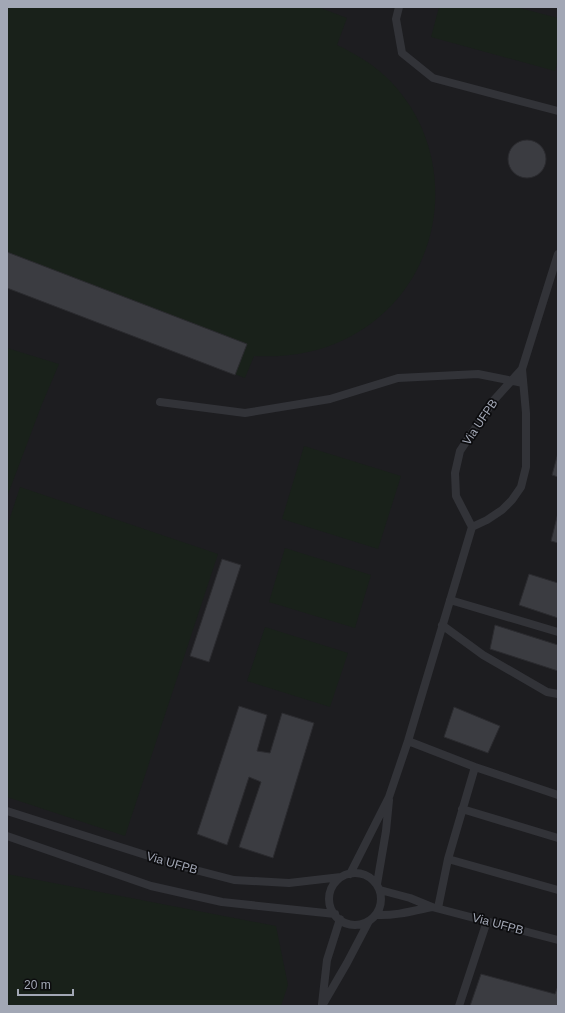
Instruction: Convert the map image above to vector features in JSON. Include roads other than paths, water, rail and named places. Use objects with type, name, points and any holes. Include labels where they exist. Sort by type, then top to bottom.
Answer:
[{"type":"lane","points":[[399,7],[396,19],[402,52],[434,78],[558,111]]},
{"type":"lane","name":"Via UFPB","points":[[522,369],[494,400],[460,451],[455,473],[456,496],[472,527],[487,520],[502,510],[512,500],[521,487],[526,467],[526,413],[522,369],[558,254]]},
{"type":"lane","points":[[160,402],[245,413],[330,399],[398,378],[478,374],[523,383]]},
{"type":"lane","points":[[350,874],[389,797],[408,740],[472,527]]},
{"type":"lane","points":[[450,600],[558,632]]},
{"type":"lane","points":[[442,625],[484,655],[547,692],[558,694]]},
{"type":"lane","points":[[408,740],[475,766],[558,795]]},
{"type":"lane","points":[[435,908],[475,766]]},
{"type":"lane","points":[[322,1006],[369,921],[376,915],[380,907],[381,899],[378,887],[389,797]]},
{"type":"lane","points":[[462,809],[558,838]]},
{"type":"lane","name":"Via UFPB","points":[[7,811],[173,864],[234,880],[289,883],[341,877],[360,873],[369,877],[378,887],[435,908],[558,940]]},
{"type":"lane","points":[[7,836],[151,886],[222,902],[337,917],[349,924],[359,924],[369,921]]},
{"type":"lane","points":[[448,859],[558,890]]},
{"type":"lane","points":[[322,1006],[327,960],[337,917],[331,907],[331,890],[341,877]]},
{"type":"lane","name":"Via UFPB","points":[[376,915],[385,916],[435,908]]},
{"type":"lane","points":[[459,1006],[487,921]]}]
